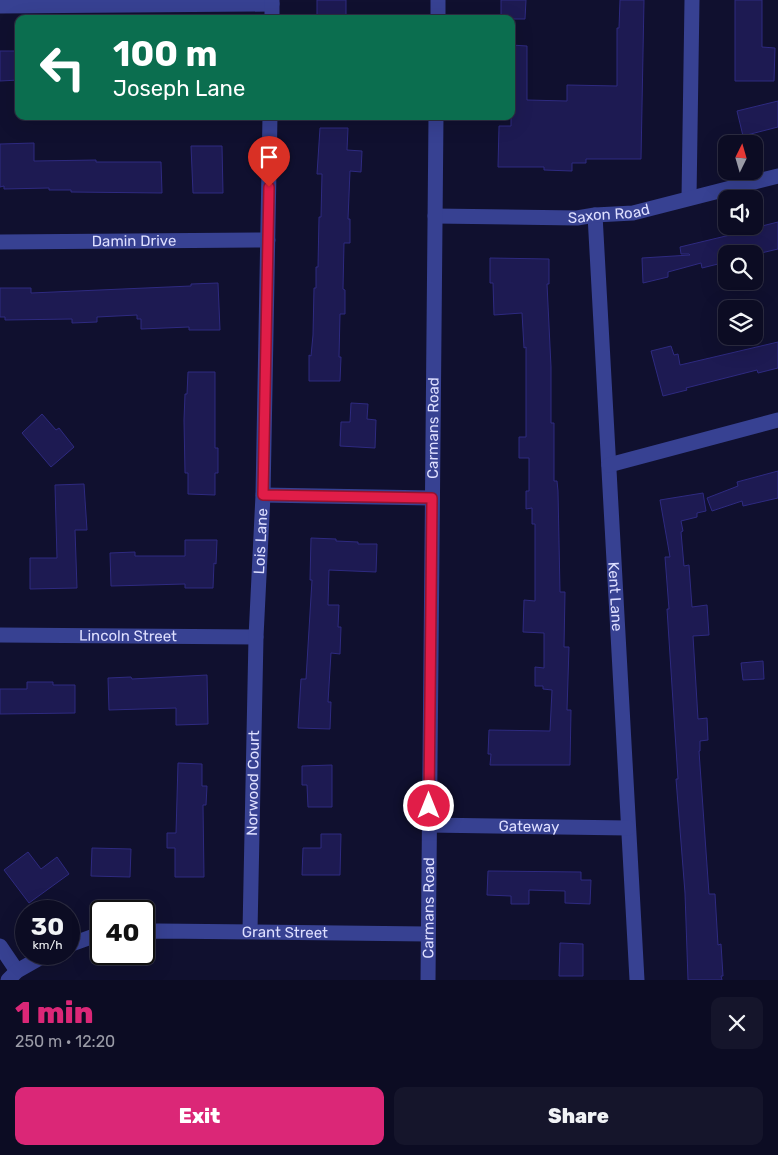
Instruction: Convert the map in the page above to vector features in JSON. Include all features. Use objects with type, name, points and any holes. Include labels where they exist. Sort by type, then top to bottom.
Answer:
[{"type":"street","points":[[438,0],[438,15]]},
{"type":"street","points":[[690,198],[692,0]]},
{"type":"street","points":[[0,6],[272,8]]},
{"type":"street","name":"Lois Lane","points":[[256,636],[263,495],[270,120]]},
{"type":"street","name":"Carmans Road","points":[[428,980],[436,120]]},
{"type":"street","name":"Saxon Road","points":[[435,216],[577,218],[634,213],[778,176]]},
{"type":"street","name":"Kent Lane","points":[[595,215],[619,680],[627,779],[637,980]]},
{"type":"street","name":"Damin Drive","points":[[0,242],[268,240]]},
{"type":"street","points":[[609,465],[778,420]]},
{"type":"street","points":[[263,495],[432,498]]},
{"type":"street","name":"Lincoln Street","points":[[0,635],[256,636]]},
{"type":"street","name":"Norwood Court","points":[[250,932],[256,636]]},
{"type":"street","name":"Gateway","points":[[429,825],[628,828]]},
{"type":"street","name":"Grant Street","points":[[155,932],[427,934]]},
{"type":"street","points":[[0,946],[12,976],[30,965]]},
{"type":"building","points":[[317,0],[346,0],[346,15],[317,15]]},
{"type":"building","points":[[501,0],[526,0],[525,19],[515,19],[515,15],[501,15]]},
{"type":"building","points":[[620,0],[644,0],[641,159],[586,159],[586,163],[572,163],[572,171],[544,170],[544,167],[498,167],[499,126],[511,126],[511,120],[515,120],[515,45],[527,46],[527,100],[567,101],[567,85],[617,86],[617,28],[619,28]]},
{"type":"building","points":[[735,0],[762,0],[762,47],[775,48],[774,81],[735,81]]},
{"type":"building","points":[[0,51],[15,51],[15,80],[0,81]]},
{"type":"building","points":[[778,101],[778,127],[743,135],[737,111]]},
{"type":"building","points":[[320,128],[348,128],[347,150],[362,151],[361,172],[350,171],[348,219],[350,219],[350,243],[344,243],[343,289],[345,290],[345,314],[340,314],[340,381],[309,381],[309,355],[311,356],[313,335],[314,288],[316,288],[316,267],[318,267],[319,217],[321,217],[322,174],[317,174]]},
{"type":"building","points":[[34,143],[34,161],[161,162],[162,193],[71,192],[71,190],[49,190],[49,188],[4,189],[4,186],[0,187],[0,144]]},
{"type":"building","points":[[191,146],[222,146],[223,193],[193,193]]},
{"type":"building","points":[[778,222],[778,249],[763,253],[763,245],[718,245],[718,264],[702,268],[701,263],[668,272],[668,277],[643,283],[642,258],[690,255],[681,254],[680,247],[730,235],[763,235],[763,226]]},
{"type":"building","points":[[490,258],[549,259],[549,284],[547,284],[551,367],[551,423],[554,423],[554,481],[557,481],[558,491],[560,592],[565,592],[564,647],[569,647],[567,710],[571,710],[570,765],[490,765],[491,754],[488,754],[489,730],[550,731],[552,690],[543,689],[543,686],[535,686],[535,667],[544,668],[544,633],[523,632],[524,600],[535,601],[535,524],[532,524],[532,508],[526,509],[526,491],[529,491],[529,458],[519,458],[519,437],[526,437],[526,347],[524,348],[522,313],[494,315],[493,283],[490,283]]},
{"type":"building","points":[[218,283],[220,330],[189,330],[189,327],[141,329],[141,319],[137,319],[137,315],[97,317],[97,322],[72,323],[72,319],[5,320],[5,317],[0,317],[0,288],[31,288],[31,293],[191,286],[191,284]]},
{"type":"building","points":[[778,342],[778,368],[758,373],[757,370],[686,388],[687,390],[663,396],[651,351],[671,346],[674,355],[678,354],[680,365]]},
{"type":"building","points":[[188,372],[215,372],[215,448],[218,448],[218,473],[215,473],[215,495],[188,494],[188,473],[185,473],[184,420]]},
{"type":"building","points":[[351,403],[368,404],[367,419],[376,420],[375,448],[340,446],[341,422],[350,422]]},
{"type":"building","points":[[42,414],[56,430],[59,428],[74,447],[51,467],[22,433]]},
{"type":"building","points":[[778,471],[778,498],[743,506],[742,501],[712,511],[707,498],[738,486],[737,482]]},
{"type":"building","points":[[84,484],[87,530],[75,530],[77,588],[30,589],[30,558],[57,558],[55,485]]},
{"type":"building","points":[[703,493],[706,511],[697,513],[697,517],[681,521],[683,531],[681,532],[684,566],[689,565],[692,607],[707,605],[709,635],[693,636],[698,719],[707,718],[708,740],[700,741],[699,751],[709,894],[715,894],[718,945],[721,944],[722,980],[688,980],[685,893],[676,779],[678,779],[667,609],[669,609],[665,557],[670,557],[660,500]]},
{"type":"building","points":[[311,538],[336,539],[336,541],[358,542],[358,544],[377,544],[376,572],[329,570],[328,605],[339,605],[338,627],[341,627],[340,654],[331,653],[328,702],[331,702],[330,729],[298,728],[301,679],[306,679],[312,580],[310,580]]},
{"type":"building","points":[[185,540],[217,540],[213,588],[185,588],[185,584],[111,586],[110,553],[135,552],[135,556],[185,556]]},
{"type":"building","points":[[763,661],[764,679],[743,680],[741,663]]},
{"type":"building","points":[[207,675],[208,724],[176,725],[176,708],[109,710],[108,678],[131,677],[132,679]]},
{"type":"building","points":[[27,682],[53,682],[53,685],[75,685],[75,713],[0,714],[0,689],[27,689]]},
{"type":"building","points":[[178,763],[202,764],[202,786],[207,786],[206,805],[203,805],[204,877],[175,877],[175,848],[167,848],[167,833],[176,833]]},
{"type":"building","points":[[332,765],[332,807],[308,807],[307,785],[302,785],[302,766]]},
{"type":"building","points":[[321,834],[341,834],[340,875],[302,875],[303,848],[321,848]]},
{"type":"building","points":[[92,848],[131,849],[130,877],[91,876]]},
{"type":"building","points":[[28,852],[41,869],[57,857],[69,874],[33,900],[27,900],[4,870]]},
{"type":"building","points":[[488,871],[581,872],[581,880],[591,880],[590,904],[565,903],[565,891],[529,890],[529,904],[511,904],[511,896],[487,895]]},
{"type":"building","points":[[560,943],[583,944],[583,976],[559,976]]},
{"type":"route","points":[[269,187],[263,495],[432,498],[429,806]]}]
